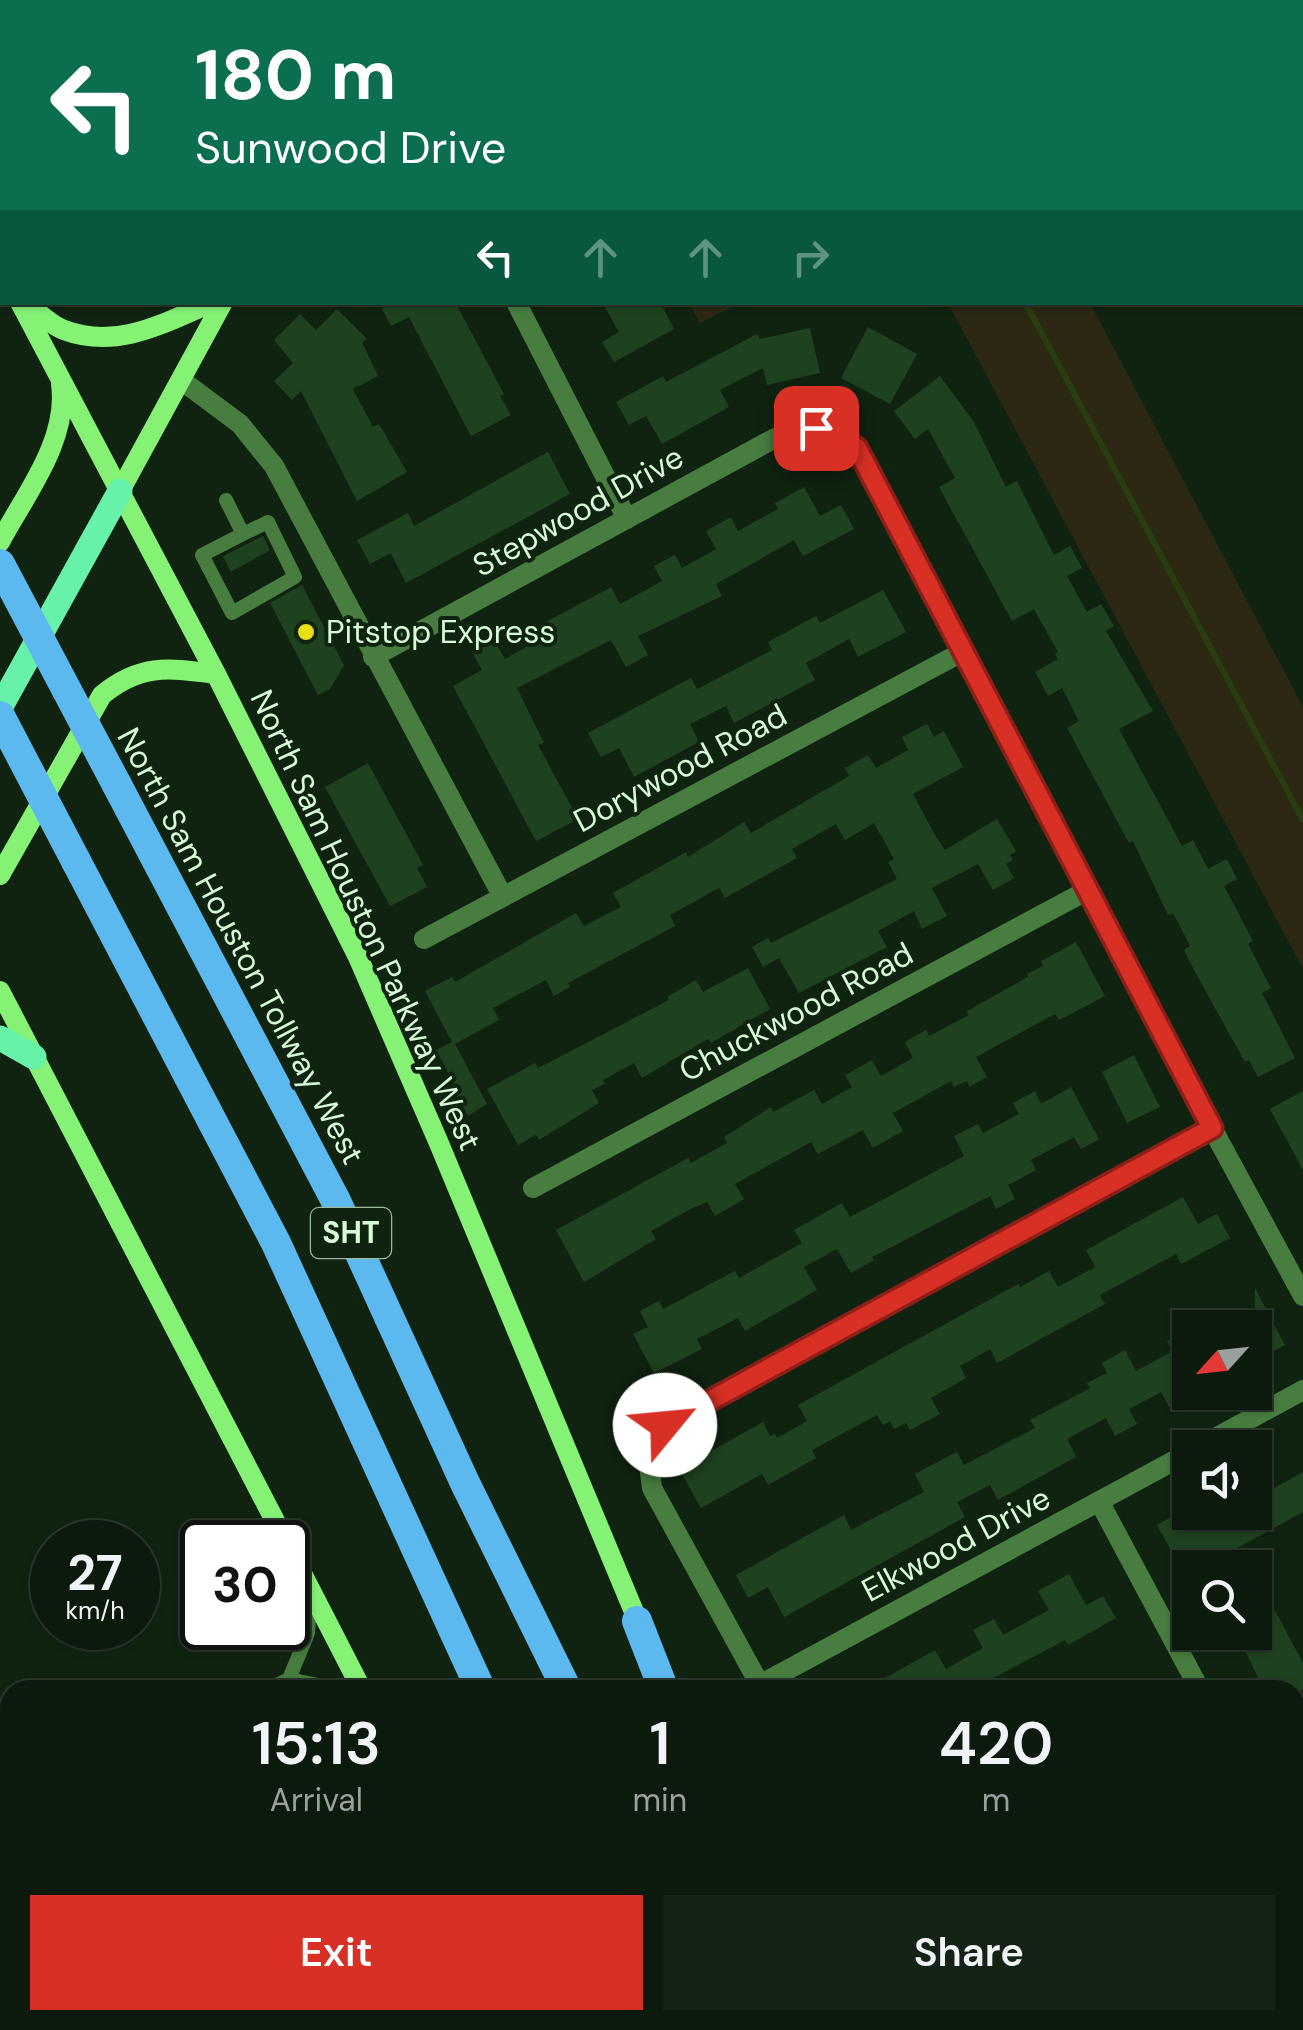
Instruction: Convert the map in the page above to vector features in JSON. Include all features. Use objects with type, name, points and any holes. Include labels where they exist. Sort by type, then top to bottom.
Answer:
[{"type":"highway","name":"North Sam Houston Tollway West","points":[[0,564],[336,1201],[466,1483],[563,1680]]},
{"type":"highway","name":"SHT","points":[[0,716],[276,1243],[476,1680]]},
{"type":"highway","points":[[637,1621],[663,1680]]},
{"type":"main road","name":"North Sam Houston Parkway West","points":[[24,305],[358,957],[637,1621]]},
{"type":"main road","points":[[27,305],[60,329],[99,339],[137,334],[206,305]]},
{"type":"main road","points":[[0,708],[221,305]]},
{"type":"main road","points":[[0,542],[56,437],[63,400],[60,378]]},
{"type":"main road","points":[[0,875],[102,695],[125,676],[174,668],[216,674]]},
{"type":"main road","points":[[0,991],[274,1520]]},
{"type":"main road","points":[[0,1038],[34,1057]]},
{"type":"main road","points":[[310,1590],[357,1680]]},
{"type":"street","points":[[518,305],[627,519]]},
{"type":"street","points":[[181,380],[240,424],[274,466],[372,657],[503,897]]},
{"type":"street","name":"Stepwood Drive","points":[[372,657],[775,438],[795,430],[816,428],[836,434],[857,448],[964,651]]},
{"type":"street","points":[[964,651],[1303,1296]]},
{"type":"street","name":"Dorywood Road","points":[[424,939],[964,651]]},
{"type":"street","name":"Chuckwood Road","points":[[533,1188],[1088,890]]},
{"type":"street","points":[[751,1680],[652,1488],[648,1450],[665,1425],[1212,1128]]},
{"type":"street","points":[[1231,1430],[1303,1390]]},
{"type":"street","name":"Elkwood Drive","points":[[768,1680],[1172,1462]]},
{"type":"street","points":[[1099,1501],[1195,1680]]},
{"type":"lane","points":[[226,500],[243,534]]},
{"type":"lane","points":[[268,522],[295,577],[232,613],[202,555],[243,534],[268,522]]},
{"type":"lane","points":[[310,1590],[310,1622]]},
{"type":"lane","points":[[293,1680],[288,1679],[301,1650]]},
{"type":"shaded area","points":[[690,305],[735,305],[700,323]]},
{"type":"shaded area","points":[[949,305],[1091,305],[1303,707],[1303,969]]},
{"type":"building","points":[[389,305],[457,305],[504,394],[500,396],[511,415],[471,436],[409,317],[391,326],[382,309]]},
{"type":"building","points":[[604,305],[662,305],[674,329],[614,362],[602,342],[619,332]]},
{"type":"building","points":[[337,309],[367,339],[362,342],[378,376],[353,389],[373,427],[379,424],[407,472],[357,501],[301,391],[292,400],[274,381],[293,363],[274,340],[300,314],[316,330]]},
{"type":"building","points":[[868,327],[917,354],[890,404],[841,378]]},
{"type":"building","points":[[810,328],[820,373],[767,385],[763,368],[720,390],[729,407],[662,444],[646,416],[629,425],[616,402],[663,376],[666,382],[757,334],[760,339]]},
{"type":"building","points":[[940,376],[974,422],[1006,487],[1017,481],[1054,555],[1070,546],[1082,568],[1067,576],[1087,612],[1101,604],[1114,626],[1106,631],[1153,711],[1119,729],[1182,846],[1193,840],[1208,869],[1227,859],[1237,879],[1224,886],[1253,941],[1248,944],[1271,988],[1262,993],[1295,1058],[1258,1077],[1249,1060],[1245,1062],[1195,972],[1184,950],[1190,946],[1173,913],[1168,915],[1133,841],[1129,843],[1067,728],[1079,721],[1062,688],[1048,696],[1035,672],[1058,659],[1058,652],[1034,609],[1012,621],[939,487],[955,478],[928,429],[915,439],[894,411]]},
{"type":"building","points":[[548,452],[570,494],[406,583],[391,553],[370,564],[357,540],[408,513],[414,526]]},
{"type":"building","points":[[804,487],[820,516],[841,505],[854,529],[803,556],[794,540],[716,584],[722,596],[638,636],[648,655],[626,667],[611,640],[517,688],[544,743],[538,745],[578,819],[536,841],[453,686],[482,670],[472,652],[494,640],[505,659],[539,640],[533,629],[611,587],[620,604],[662,581],[654,566],[675,555],[682,568],[716,549],[706,531],[731,517],[738,531],[778,509],[775,503]]},
{"type":"building","points":[[263,536],[270,550],[231,572],[223,556]]},
{"type":"building","name":"Pitstop Express","points":[[302,585],[344,665],[330,689],[318,695],[270,603]]},
{"type":"building","points":[[883,590],[906,632],[858,657],[849,639],[806,663],[815,680],[734,723],[726,706],[690,724],[699,742],[634,777],[619,748],[601,757],[588,733],[691,678],[697,689],[772,650],[768,642],[816,616],[820,623]]},
{"type":"building","points":[[927,724],[934,737],[944,731],[963,767],[913,794],[936,837],[945,850],[997,819],[1016,851],[1010,855],[1013,860],[1006,864],[1014,878],[993,890],[978,864],[932,888],[947,916],[922,929],[914,911],[878,931],[887,947],[799,993],[779,958],[763,967],[752,947],[768,938],[771,943],[897,879],[888,862],[894,859],[874,823],[845,840],[836,824],[792,849],[797,858],[725,898],[719,888],[670,915],[675,926],[568,983],[570,987],[554,996],[546,980],[493,1008],[499,1020],[455,1044],[487,1104],[468,1116],[452,1090],[456,1087],[436,1050],[452,1042],[425,991],[452,977],[455,982],[576,913],[584,926],[621,907],[613,893],[686,852],[688,857],[744,822],[751,833],[849,776],[845,768],[868,755],[876,768],[908,750],[902,737]]},
{"type":"building","points":[[368,763],[423,865],[417,868],[427,887],[390,906],[325,787]]},
{"type":"building","points":[[1076,942],[1105,996],[1059,1020],[1055,1014],[976,1057],[987,1077],[970,1087],[967,1081],[954,1087],[951,1081],[893,1113],[903,1131],[873,1148],[863,1130],[818,1154],[811,1142],[735,1184],[744,1199],[715,1216],[707,1202],[689,1210],[651,1231],[656,1239],[584,1282],[556,1230],[688,1158],[691,1163],[727,1143],[724,1137],[771,1107],[773,1112],[814,1090],[822,1104],[852,1087],[845,1075],[872,1060],[881,1076],[913,1058],[905,1042],[926,1030],[929,1036],[969,1015],[967,1011],[1028,977],[1027,974],[1043,966],[1041,961]]},
{"type":"building","points":[[748,968],[770,1009],[711,1043],[708,1039],[642,1078],[634,1063],[592,1090],[599,1103],[539,1140],[536,1135],[518,1145],[487,1089],[535,1063],[538,1068],[669,1000],[667,997],[696,980],[703,992]]},
{"type":"building","points":[[1134,1055],[1160,1107],[1127,1123],[1102,1072]]},
{"type":"building","points":[[1071,1087],[1099,1139],[1081,1149],[1074,1137],[1031,1160],[1036,1170],[1008,1185],[1015,1199],[996,1209],[990,1196],[872,1257],[874,1260],[851,1273],[837,1249],[804,1267],[817,1290],[745,1331],[738,1318],[697,1339],[702,1349],[654,1373],[633,1334],[648,1327],[640,1311],[659,1301],[663,1309],[735,1271],[739,1278],[802,1243],[794,1230],[842,1203],[850,1217],[964,1156],[954,1136],[978,1124],[983,1133],[1019,1114],[1013,1103],[1035,1091],[1041,1104]]},
{"type":"building","points":[[1303,1091],[1303,1170],[1270,1109]]},
{"type":"building","points":[[1183,1197],[1198,1224],[1217,1214],[1230,1238],[1181,1264],[1176,1254],[1100,1295],[1105,1304],[997,1363],[990,1349],[960,1366],[966,1378],[931,1398],[940,1414],[910,1430],[906,1423],[894,1429],[890,1421],[883,1425],[877,1415],[812,1450],[816,1458],[768,1485],[762,1474],[701,1508],[679,1469],[763,1422],[770,1436],[775,1434],[777,1438],[807,1421],[798,1405],[1018,1284],[1020,1287],[1049,1271],[1058,1287],[1095,1267],[1086,1250]]},
{"type":"building","points":[[1255,1288],[1267,1310],[1251,1310],[1255,1308]]},
{"type":"building","points":[[1272,1320],[1285,1345],[1272,1352]]},
{"type":"building","points":[[1125,1350],[1136,1371],[1172,1352],[1172,1405],[1169,1407],[1161,1392],[1129,1409],[1137,1424],[1115,1436],[1106,1418],[1067,1439],[1076,1457],[998,1500],[990,1485],[957,1502],[965,1517],[784,1617],[768,1587],[748,1598],[736,1575],[844,1515],[851,1530],[924,1492],[915,1474],[957,1452],[964,1465],[1035,1428],[1030,1420],[1090,1388],[1087,1383],[1107,1373],[1102,1363]]},
{"type":"building","points":[[1303,1472],[1303,1512],[1272,1529],[1272,1489]]},
{"type":"building","points":[[1172,1516],[1172,1530],[1270,1530],[1234,1550],[1172,1552],[1157,1525]]},
{"type":"building","points":[[1069,1574],[1086,1605],[1103,1596],[1116,1618],[1068,1645],[1065,1640],[990,1680],[882,1680],[935,1650],[946,1669],[983,1648],[973,1630],[994,1619],[1003,1635],[1049,1610],[1038,1591]]},
{"type":"building","points":[[1272,1605],[1303,1663],[1303,1680],[1259,1680],[1245,1650],[1272,1650]]},
{"type":"waterway","points":[[1027,305],[1303,820]]},
{"type":"place","name":"Pitstop Express","points":[[306,632]]},
{"type":"route","points":[[665,1425],[1212,1128],[857,448],[836,434],[816,428]]}]
